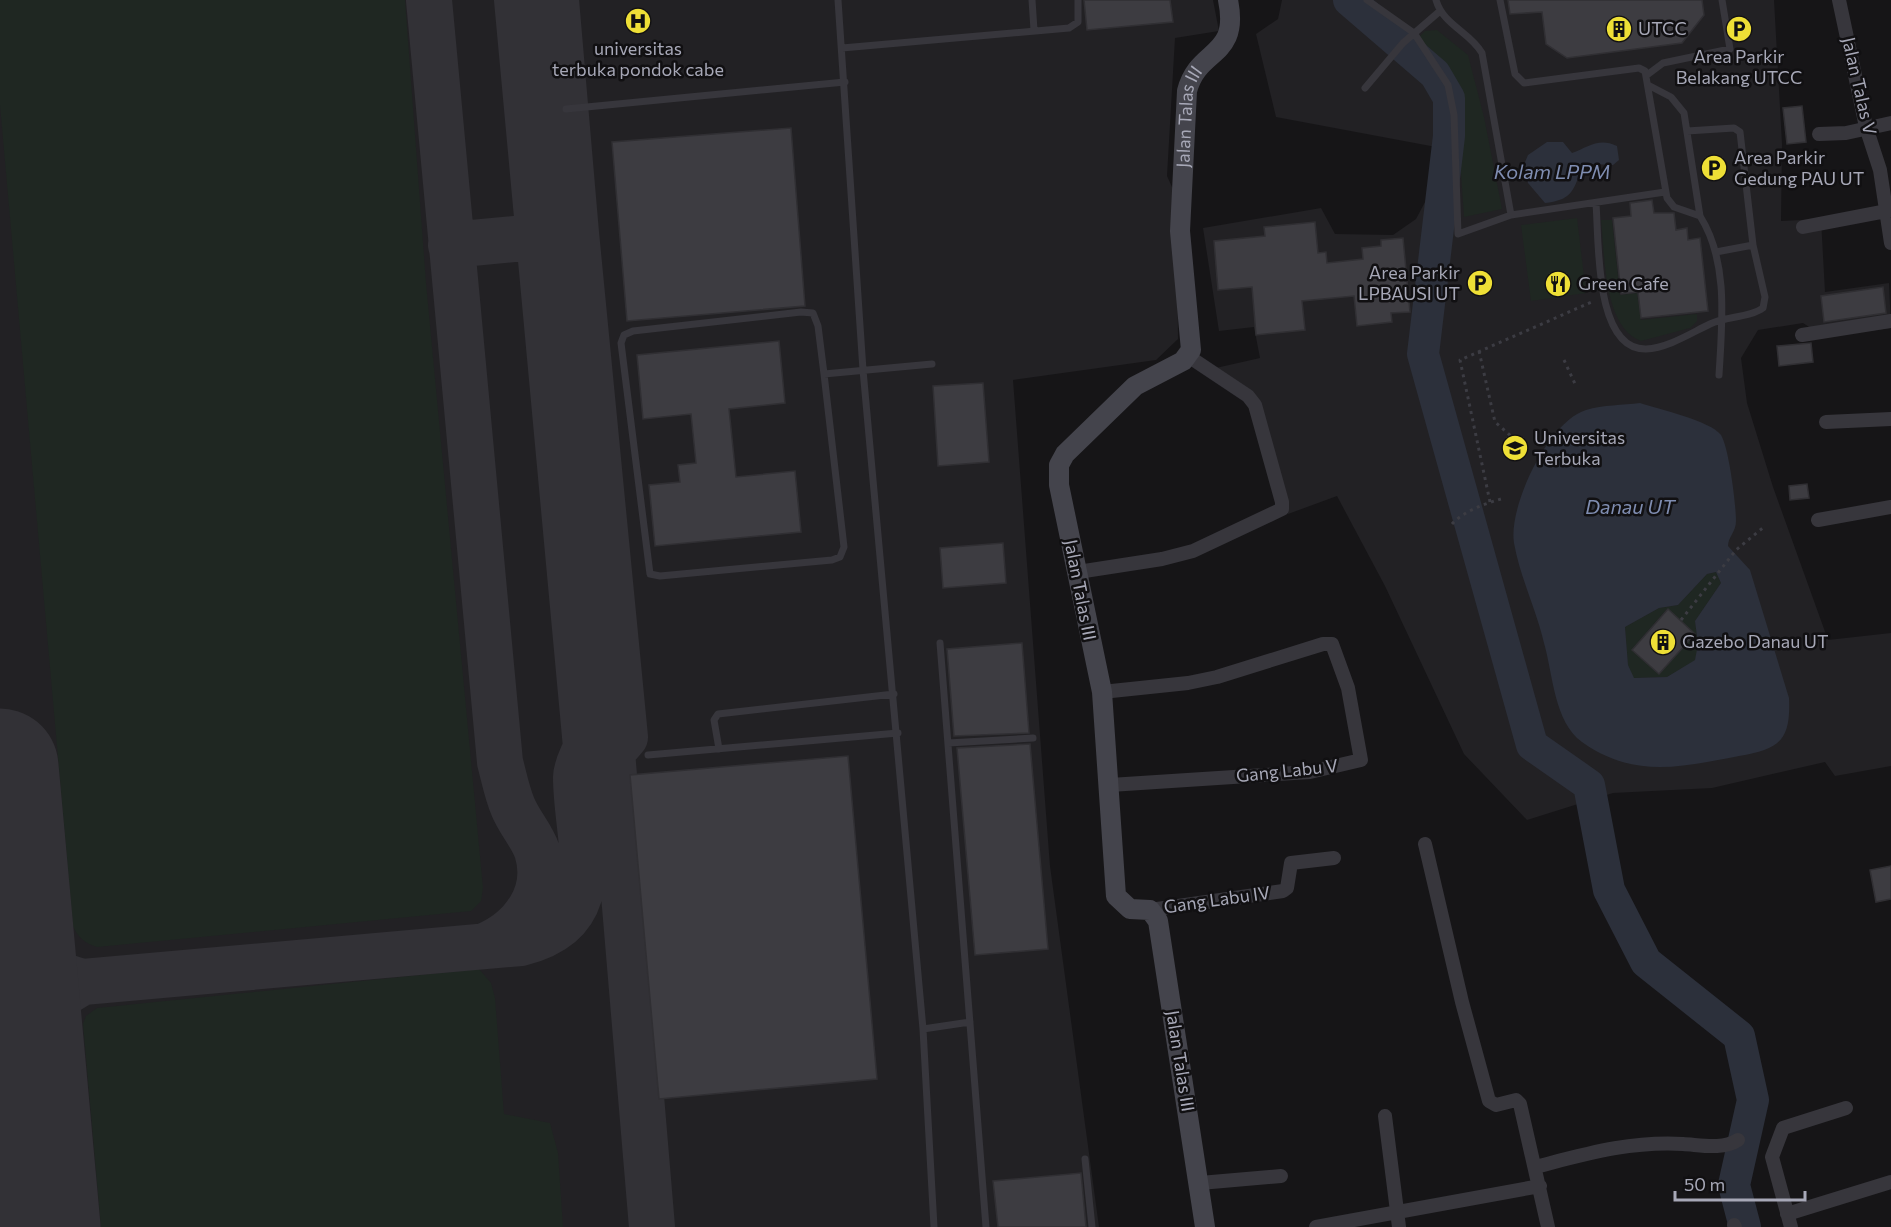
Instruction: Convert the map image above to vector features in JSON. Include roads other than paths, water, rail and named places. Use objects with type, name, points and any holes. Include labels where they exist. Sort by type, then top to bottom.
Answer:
[{"type":"street","name":"Jalan Talas III","points":[[1204,1227],[1200,1183],[1158,925],[1150,910],[1130,909],[1116,896],[1102,692],[1059,485],[1062,459],[1135,386],[1183,362],[1191,350],[1180,231],[1187,91],[1192,77],[1230,33],[1232,19],[1228,0]]},
{"type":"street","name":"Jalan Talas V","points":[[1839,0],[1866,127],[1880,170],[1888,210],[1891,243]]},
{"type":"street","points":[[1819,134],[1846,133],[1891,123]]},
{"type":"street","points":[[1803,227],[1888,210]]},
{"type":"street","points":[[1802,335],[1891,321]]},
{"type":"street","points":[[1078,572],[1162,560],[1193,551],[1282,509],[1255,405],[1248,396],[1188,356]]},
{"type":"street","points":[[1826,423],[1891,419]]},
{"type":"street","points":[[1818,520],[1891,507]]},
{"type":"street","name":"Gang Labu V","points":[[1102,692],[1217,677],[1330,644],[1338,656],[1348,688],[1361,760],[1310,772],[1110,785]]},
{"type":"street","points":[[1425,844],[1462,1002],[1489,1101],[1494,1105],[1519,1101],[1548,1227]]},
{"type":"street","name":"Gang Labu IV","points":[[1150,910],[1283,891],[1287,888],[1291,863],[1334,858]]},
{"type":"street","points":[[1846,1108],[1783,1128],[1772,1157],[1789,1220],[1891,1182]]},
{"type":"street","points":[[1385,1116],[1399,1227]]},
{"type":"street","points":[[1535,1167],[1616,1146],[1664,1143],[1719,1145],[1738,1140]]},
{"type":"street","points":[[1200,1183],[1281,1176]]},
{"type":"street","points":[[1316,1227],[1540,1186]]},
{"type":"lane","points":[[838,0],[864,370],[923,1029],[934,1227]]},
{"type":"lane","points":[[1032,0],[1034,30]]},
{"type":"lane","points":[[842,48],[1069,28],[1078,22],[1078,0]]},
{"type":"lane","points":[[1367,0],[1414,33],[1442,74],[1451,96],[1458,234],[1511,215],[1665,192]]},
{"type":"lane","points":[[1436,0],[1446,20],[1475,44],[1482,54],[1511,215]]},
{"type":"lane","points":[[1500,0],[1515,74],[1524,83],[1643,69],[1647,75],[1665,192],[1671,205],[1700,216]]},
{"type":"lane","points":[[1647,75],[1663,63],[1730,49],[1722,0]]},
{"type":"lane","points":[[1365,88],[1404,43],[1440,11]]},
{"type":"lane","points":[[566,110],[845,82]]},
{"type":"lane","points":[[1648,85],[1671,96],[1684,113],[1700,216],[1716,252],[1722,318],[1719,375]]},
{"type":"lane","points":[[1596,204],[1604,297],[1612,326],[1624,342],[1636,348],[1647,349],[1675,341],[1722,318],[1759,311],[1765,305],[1765,297],[1753,245],[1740,132],[1734,128],[1687,131]]},
{"type":"lane","points":[[1716,252],[1753,245]]},
{"type":"lane","points":[[801,312],[813,313],[818,326],[824,374],[844,547],[840,557],[832,560],[671,575],[650,574],[621,344],[624,335],[633,330],[801,312]]},
{"type":"lane","points":[[824,374],[932,364]]},
{"type":"lane","points":[[940,643],[986,1227]]},
{"type":"lane","points":[[719,749],[714,720],[718,714],[894,694]]},
{"type":"lane","points":[[648,755],[898,733]]},
{"type":"lane","points":[[948,743],[1033,738]]},
{"type":"lane","points":[[923,1029],[970,1022]]},
{"type":"lane","points":[[1085,1159],[1092,1227]]},
{"type":"water","name":"Kolam LPPM","points":[[1547,142],[1563,142],[1572,153],[1594,144],[1611,143],[1617,146],[1619,160],[1613,165],[1592,164],[1581,170],[1569,194],[1560,200],[1545,203],[1528,183],[1523,167],[1528,155]]},
{"type":"water","name":"Danau UT","points":[[1640,403],[1707,425],[1721,435],[1724,442],[1732,477],[1736,521],[1728,546],[1750,570],[1789,698],[1788,724],[1785,733],[1773,746],[1764,750],[1697,764],[1639,766],[1601,754],[1582,742],[1573,733],[1560,710],[1541,630],[1514,543],[1514,527],[1518,508],[1524,488],[1545,447],[1572,417],[1593,408]],"holes":[[[1716,572],[1721,583],[1695,621],[1698,644],[1695,660],[1667,677],[1634,678],[1628,665],[1625,627],[1659,608],[1678,605],[1707,574]]]},
{"type":"waterway","points":[[1349,0],[1435,74],[1449,98],[1449,136],[1423,354],[1532,745],[1589,785],[1609,890],[1646,962],[1739,1036],[1753,1100],[1734,1185],[1745,1227]]},
{"type":"place","name":"universitas terbuka pondok cabe","points":[[638,21]]},
{"type":"place","name":"UTCC","points":[[1619,29]]},
{"type":"place","name":"Area Parkir Belakang UTCC","points":[[1739,29]]},
{"type":"place","name":"Area Parkir Gedung PAU UT","points":[[1714,168]]},
{"type":"place","name":"Area Parkir LPBAUSI UT","points":[[1480,283]]},
{"type":"place","name":"Green Cafe","points":[[1558,284]]},
{"type":"place","name":"Universitas Terbuka","points":[[1515,448]]},
{"type":"place","name":"Gazebo Danau UT","points":[[1663,642]]}]
